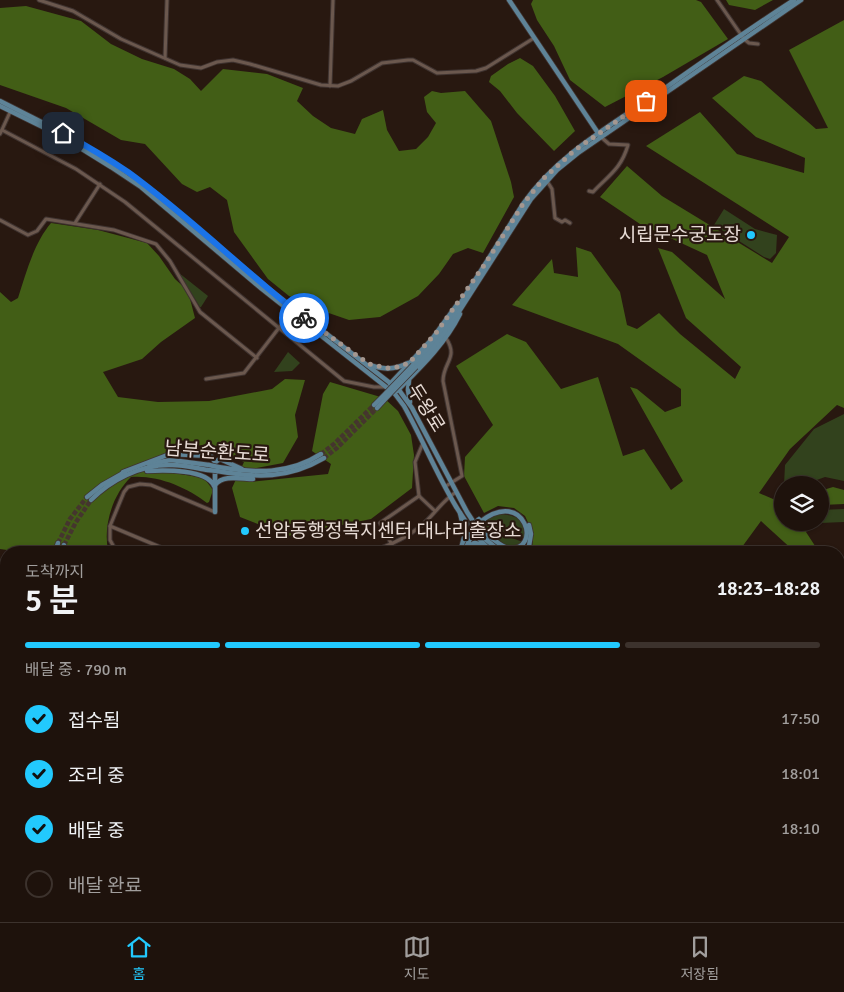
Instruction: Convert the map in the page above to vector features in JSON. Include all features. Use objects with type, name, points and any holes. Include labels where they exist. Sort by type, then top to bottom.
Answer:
[{"type":"main road","points":[[509,0],[599,136]]},
{"type":"main road","points":[[388,389],[446,332],[523,204],[544,178],[565,158],[794,0]]},
{"type":"main road","points":[[743,37],[800,0]]},
{"type":"main road","name":"두왕로","points":[[0,101],[12,109],[63,133],[128,173],[156,194],[388,389],[397,392],[412,408],[451,483],[480,532],[495,546]]},
{"type":"main road","name":"두왕로","points":[[0,106],[12,109]]},
{"type":"main road","points":[[397,392],[446,338],[487,264],[526,206],[547,181],[599,136]]},
{"type":"main road","name":"두왕로","points":[[293,310],[362,360],[388,389]]},
{"type":"main road","points":[[362,360],[373,366],[388,368],[414,364]]},
{"type":"main road","points":[[375,406],[402,371],[414,364]]},
{"type":"main road","points":[[402,371],[403,379],[410,378]]},
{"type":"main road","points":[[410,378],[408,390],[412,408]]},
{"type":"main road","name":"두왕로","points":[[397,392],[450,496],[472,533],[486,546]]},
{"type":"main road","points":[[123,472],[160,457],[174,454],[208,455],[213,457],[215,462],[215,512]]},
{"type":"main road","name":"남부순환도로","points":[[209,468],[164,460],[123,472],[102,484],[89,498],[131,473],[164,465],[260,472],[278,471],[295,467],[323,456],[304,468],[286,474],[260,476],[218,469]]},
{"type":"main road","points":[[215,462],[220,459],[235,464],[238,467],[260,472]]},
{"type":"main road","points":[[131,473],[172,470],[206,477],[215,487]]},
{"type":"main road","points":[[215,487],[218,481],[224,479],[263,478],[286,474]]},
{"type":"main road","points":[[466,546],[472,533],[486,514],[501,509],[513,510],[523,516],[530,526],[529,546]]},
{"type":"main road","points":[[480,521],[496,512],[508,511],[520,516],[528,529],[527,538],[519,546]]},
{"type":"main road","points":[[460,512],[465,534],[464,546]]},
{"type":"main road","points":[[480,532],[489,535],[503,546]]},
{"type":"main road","points":[[469,546],[474,543],[486,546]]},
{"type":"street","points":[[39,0],[73,11],[121,39],[180,65],[201,68],[217,62],[233,60],[313,84],[330,86],[347,83],[382,63],[408,60],[413,60],[437,74],[476,71],[486,68],[534,38]]},
{"type":"street","points":[[165,58],[167,0]]},
{"type":"street","points":[[330,86],[333,0]]},
{"type":"street","points":[[717,0],[743,37],[749,43],[758,44]]},
{"type":"street","points":[[12,109],[1,132],[51,156],[100,184],[140,213],[344,381],[388,389]]},
{"type":"street","points":[[590,191],[593,192],[618,168],[628,145],[609,144],[599,136]]},
{"type":"street","points":[[547,181],[552,189],[555,218],[562,222],[565,220],[570,223]]},
{"type":"street","points":[[74,223],[100,184]]},
{"type":"street","points":[[0,220],[28,235],[37,231],[46,220],[114,230],[156,244],[170,261],[200,312],[256,358]]},
{"type":"street","points":[[206,379],[244,373],[293,310]]},
{"type":"street","points":[[446,338],[452,352],[452,358],[443,371],[443,381],[462,476],[446,486]]},
{"type":"street","points":[[423,443],[415,462],[419,496],[435,511]]},
{"type":"street","points":[[113,546],[110,540],[110,526],[124,492],[128,487],[140,484],[151,485],[215,512]]},
{"type":"street","points":[[386,546],[420,526],[456,492]]},
{"type":"street","points":[[391,544],[380,523],[419,496]]},
{"type":"street","points":[[110,526],[158,546]]},
{"type":"green space","points":[[533,0],[696,0],[701,2],[728,39],[663,77],[605,107],[570,80],[554,46],[537,20],[531,4]]},
{"type":"green space","points":[[726,0],[773,0],[755,10],[729,5]]},
{"type":"green space","points":[[26,6],[81,21],[111,44],[142,59],[174,69],[190,79],[201,91],[223,69],[267,74],[303,88],[297,101],[313,116],[331,128],[355,134],[362,119],[383,110],[387,130],[399,151],[416,149],[428,137],[436,123],[427,112],[424,97],[432,91],[441,93],[465,91],[491,121],[514,197],[483,253],[468,248],[453,254],[439,274],[418,296],[380,317],[349,320],[317,309],[289,296],[268,279],[234,232],[227,200],[210,187],[197,192],[182,184],[145,144],[121,140],[66,108],[0,85],[0,8]]},
{"type":"green space","points":[[844,20],[844,408],[837,405],[790,449],[759,493],[774,499],[774,531],[807,531],[815,546],[788,546],[761,521],[743,546],[532,546],[533,533],[525,516],[514,508],[498,506],[484,513],[464,476],[465,457],[493,425],[456,366],[507,334],[526,342],[561,389],[598,377],[623,456],[644,449],[671,490],[683,481],[630,387],[637,389],[665,412],[681,406],[681,389],[618,344],[512,305],[552,259],[554,273],[578,277],[576,247],[591,252],[620,292],[627,325],[637,329],[659,313],[680,334],[735,379],[741,367],[686,318],[658,248],[672,252],[725,299],[707,255],[640,224],[600,197],[627,166],[662,196],[772,263],[789,237],[646,146],[700,112],[737,154],[804,173],[805,158],[756,137],[712,98],[744,76],[761,81],[816,129],[828,128],[789,50]]},
{"type":"green space","points":[[520,58],[533,66],[555,96],[575,131],[554,151],[517,113],[500,91],[489,82],[491,76]]},
{"type":"green space","name":"시립문수궁도장","points":[[724,209],[755,229],[777,235],[776,253],[770,259],[764,257],[714,225]]},
{"type":"green space","points":[[51,223],[98,230],[147,243],[175,279],[188,291],[195,318],[161,342],[142,359],[103,372],[118,397],[158,402],[209,401],[272,389],[285,379],[305,380],[295,415],[298,437],[283,463],[252,469],[249,482],[328,474],[331,464],[312,451],[323,394],[330,382],[384,398],[398,411],[411,435],[414,455],[412,488],[371,519],[288,536],[240,517],[232,488],[244,462],[230,456],[221,446],[188,445],[186,441],[180,440],[179,459],[182,464],[180,474],[204,478],[213,490],[209,502],[207,503],[171,483],[151,478],[131,477],[114,501],[108,520],[108,546],[0,546],[0,292],[11,302],[18,298],[35,249]]},
{"type":"green space","points":[[179,273],[208,296],[201,307],[200,307]]},
{"type":"green space","points":[[288,352],[300,363],[292,371],[274,372]]},
{"type":"green space","points":[[844,414],[844,481],[829,478],[829,476],[784,476],[785,465],[814,429]]},
{"type":"green space","points":[[833,487],[844,490],[844,504],[829,505],[829,488]]},
{"type":"green space","points":[[844,509],[844,522],[829,523],[829,510]]},
{"type":"green space","points":[[496,514],[513,516],[527,526],[525,538],[504,532],[492,524],[491,526],[500,534],[523,542],[516,546],[507,546],[482,529],[481,524]]},
{"type":"tunnel","points":[[321,454],[374,405]]},
{"type":"tunnel","points":[[324,458],[337,448],[377,408]]},
{"type":"tunnel","points":[[58,543],[70,519],[87,497]]},
{"type":"tunnel","points":[[64,545],[76,522],[91,500]]},
{"type":"way so far","points":[[304,318],[369,364],[388,368],[406,365],[412,361],[436,333],[485,264],[523,204],[544,178],[575,150],[646,101]]},
{"type":"place","name":"시립문수궁도장","points":[[751,235]]},
{"type":"place","name":"선암동행정복지센터 대나리출장소","points":[[245,531]]},
{"type":"route","points":[[63,133],[114,163],[156,194],[304,318]]}]
